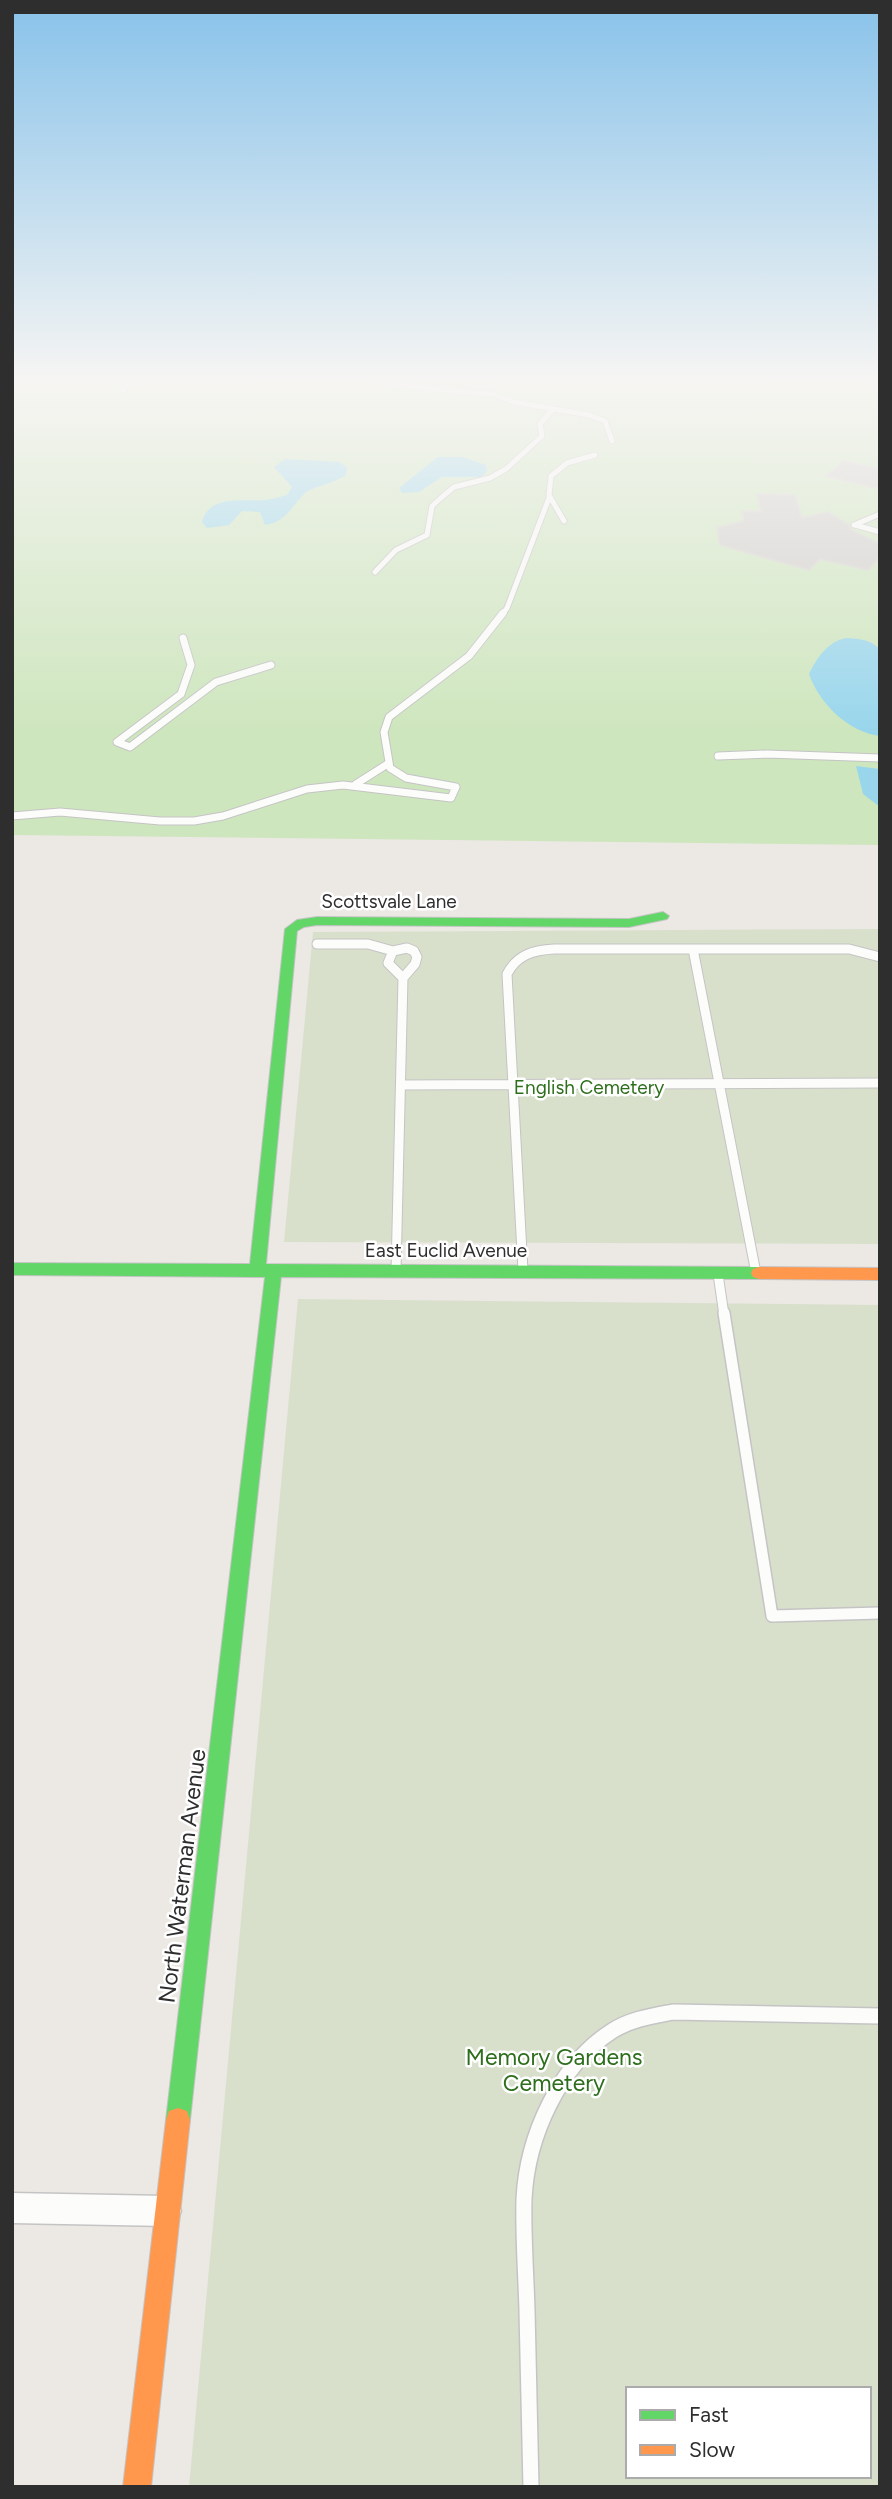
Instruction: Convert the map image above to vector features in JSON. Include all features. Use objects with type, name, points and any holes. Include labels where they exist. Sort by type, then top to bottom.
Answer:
[{"type":"street","name":"Scottsvale Lane","points":[[257,1270],[291,929],[301,923],[317,921],[629,923],[663,916]]},
{"type":"street","name":"East Euclid Avenue","points":[[12,1269],[880,1274]]},
{"type":"street","name":"North Waterman Avenue","points":[[137,2487],[274,1270]]},
{"type":"street","points":[[12,2208],[166,2211]]},
{"type":"lane","points":[[374,572],[396,550],[427,535],[432,506],[441,497]]},
{"type":"lane","points":[[549,498],[553,508],[564,521]]},
{"type":"lane","points":[[12,816],[61,812],[162,822],[194,821],[225,817],[283,794],[311,788],[356,784],[451,798],[456,787],[406,778],[390,768],[384,732],[389,717],[469,656],[507,608],[549,498]]},
{"type":"lane","points":[[880,514],[854,525],[880,532]]},
{"type":"lane","points":[[183,638],[191,665],[181,694],[117,742],[130,747],[216,682],[271,665]]},
{"type":"lane","points":[[718,756],[767,754],[880,758]]},
{"type":"lane","points":[[356,784],[389,763]]},
{"type":"lane","points":[[317,944],[368,944],[393,951],[407,948],[414,951],[417,957],[415,964],[403,978],[396,1271]]},
{"type":"lane","points":[[523,1272],[507,974],[514,961],[540,950],[849,948],[880,957]]},
{"type":"lane","points":[[693,949],[756,1273]]},
{"type":"lane","points":[[393,951],[388,963],[403,978]]},
{"type":"lane","points":[[401,1085],[880,1083]]},
{"type":"lane","points":[[718,1273],[772,1616],[880,1613]]},
{"type":"lane","points":[[531,2487],[524,2198],[528,2163],[540,2128],[555,2092],[575,2062],[592,2045],[615,2030],[640,2018],[673,2012],[880,2016]]},
{"type":"green space","points":[[12,497],[880,497],[880,845],[12,835]]},
{"type":"green space","name":"English Cemetery","points":[[880,929],[880,1244],[284,1242],[313,932]]},
{"type":"green space","name":"Memory Gardens Cemetery","points":[[298,1299],[880,1305],[880,2487],[189,2487]]},
{"type":"water","points":[[302,497],[278,521],[265,525],[260,512],[242,511],[229,525],[207,528],[202,522],[206,513],[219,503]]},
{"type":"water","points":[[846,638],[869,642],[880,650],[880,736],[857,729],[836,714],[820,695],[809,674],[828,647]]},
{"type":"water","points":[[856,766],[880,769],[880,807],[863,794]]},
{"type":"building","points":[[758,497],[795,497],[802,518],[828,512],[849,525],[851,530],[880,544],[880,557],[868,570],[820,559],[809,570],[720,545],[717,528],[744,521],[742,511],[761,512]]},
{"type":"traffic: fast","points":[[257,1270],[291,929],[301,923],[317,921],[629,923],[663,916]]},
{"type":"traffic: fast","points":[[12,1269],[759,1273]]},
{"type":"traffic: fast","points":[[178,2120],[274,1270]]},
{"type":"traffic: slow","points":[[759,1273],[880,1274]]},
{"type":"traffic: slow","points":[[137,2487],[178,2120]]}]
